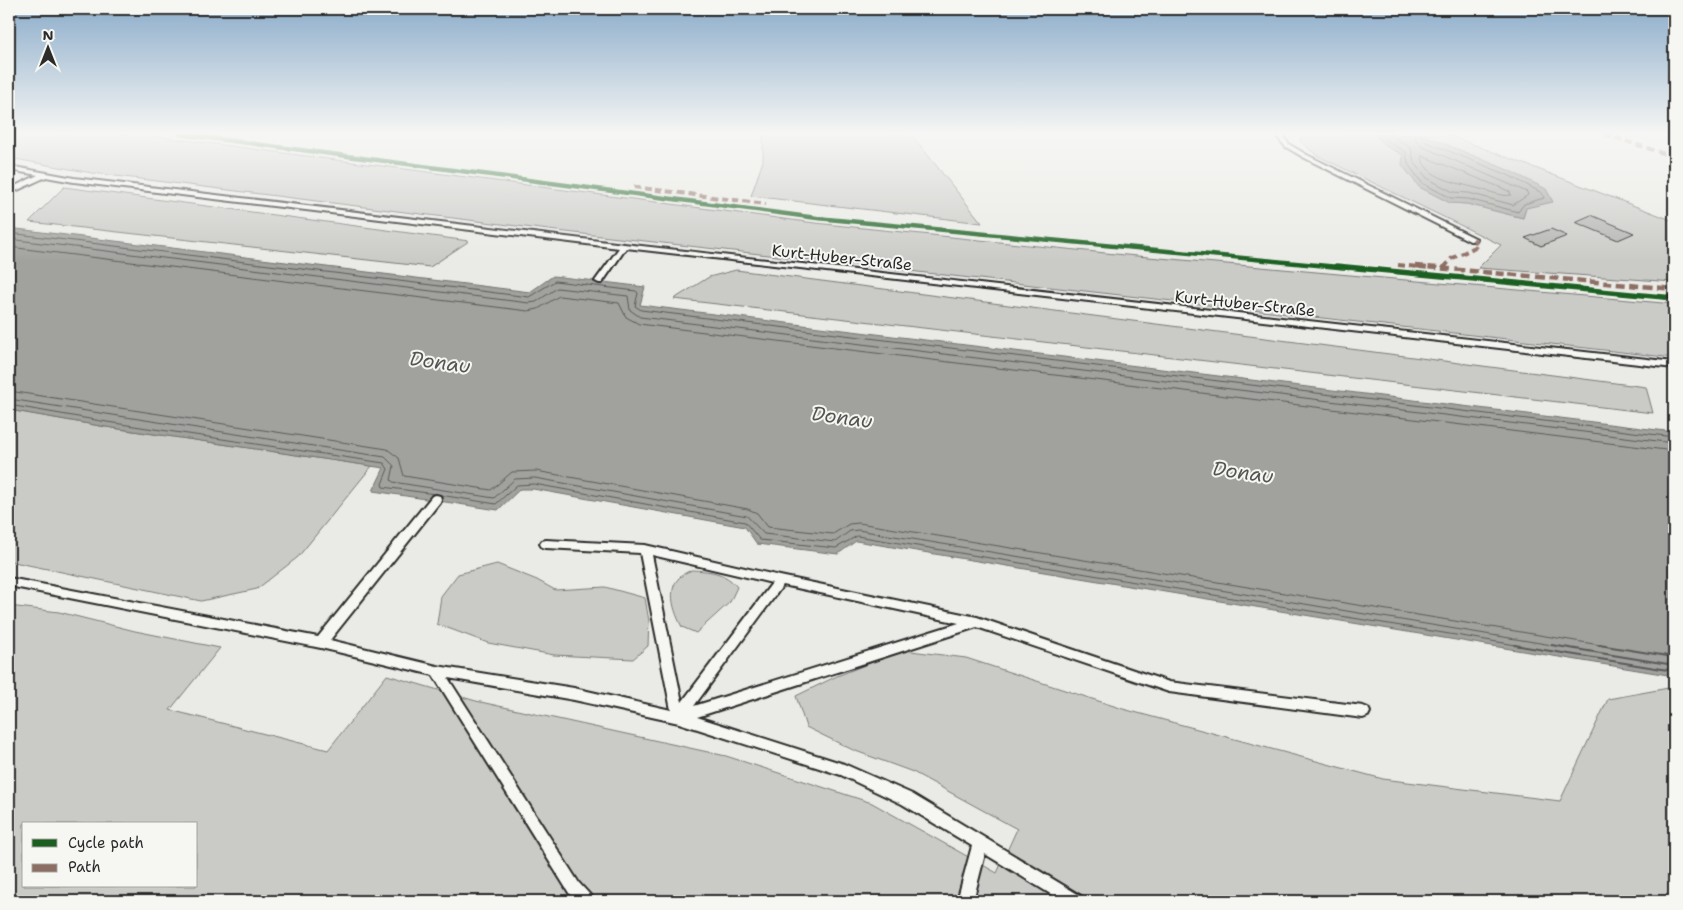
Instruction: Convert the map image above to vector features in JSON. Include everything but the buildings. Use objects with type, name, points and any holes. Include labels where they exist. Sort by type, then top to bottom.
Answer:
[{"type":"lane","points":[[9,192],[39,176]]},
{"type":"lane","name":"Kurt-Huber-Straße","points":[[64,176],[624,246],[1674,365]]},
{"type":"lane","points":[[1346,176],[1473,239]]},
{"type":"lane","points":[[599,281],[624,246]]},
{"type":"lane","points":[[321,643],[436,499]]},
{"type":"lane","points":[[546,544],[645,549],[977,622],[1169,687],[1363,712]]},
{"type":"lane","points":[[645,549],[679,717]]},
{"type":"lane","points":[[679,717],[780,580]]},
{"type":"lane","points":[[9,582],[321,643],[437,671],[574,694],[679,717],[844,770],[907,799],[1076,901]]},
{"type":"lane","points":[[679,717],[977,622]]},
{"type":"lane","points":[[437,671],[574,888],[586,901]]},
{"type":"lane","points":[[964,901],[980,843]]},
{"type":"shaded area","points":[[120,176],[462,176],[815,223],[1115,254],[1674,304],[1674,358],[557,231]]},
{"type":"shaded area","points":[[758,176],[945,176],[982,223],[751,196]]},
{"type":"shaded area","points":[[1360,176],[1424,176],[1450,203],[1467,204],[1523,218],[1526,208],[1512,176],[1557,176],[1674,221],[1674,282],[1478,268],[1501,245]]},
{"type":"shaded area","points":[[64,187],[469,241],[430,267],[29,222]]},
{"type":"shaded area","points":[[736,270],[1646,387],[1653,413],[674,299],[709,277]]},
{"type":"shaded area","points":[[9,410],[106,427],[372,466],[298,557],[257,589],[201,601],[9,561]]},
{"type":"shaded area","points":[[497,564],[537,580],[555,590],[605,587],[645,598],[649,621],[648,646],[633,659],[554,655],[488,643],[437,624],[441,596],[458,574]]},
{"type":"shaded area","points":[[692,570],[722,575],[737,587],[730,602],[696,633],[682,627],[675,611],[672,594],[677,580],[683,574]]},
{"type":"shaded area","points":[[9,606],[59,612],[135,631],[220,648],[170,710],[328,750],[387,675],[476,701],[726,756],[872,803],[997,873],[1017,829],[913,772],[853,750],[806,727],[796,696],[837,676],[903,650],[966,658],[1123,709],[1383,779],[1560,801],[1608,699],[1674,687],[1674,901],[9,901]]},
{"type":"water","points":[[1411,176],[1521,176],[1546,189],[1553,202],[1526,208],[1523,218],[1467,204],[1450,203],[1419,187]]},
{"type":"water","name":"Donau","points":[[9,228],[530,292],[553,276],[645,287],[640,305],[1674,432],[1674,676],[856,541],[838,554],[757,544],[745,527],[533,489],[520,489],[498,510],[373,491],[384,468],[106,427],[9,410]]},
{"type":"marked path","points":[[634,187],[766,204]]},
{"type":"marked path","points":[[1443,269],[1451,259],[1475,247],[1478,244],[1473,239]]},
{"type":"marked path","points":[[1398,265],[1674,289]]},
{"type":"cycle path","points":[[493,176],[817,218],[1674,298]]}]
